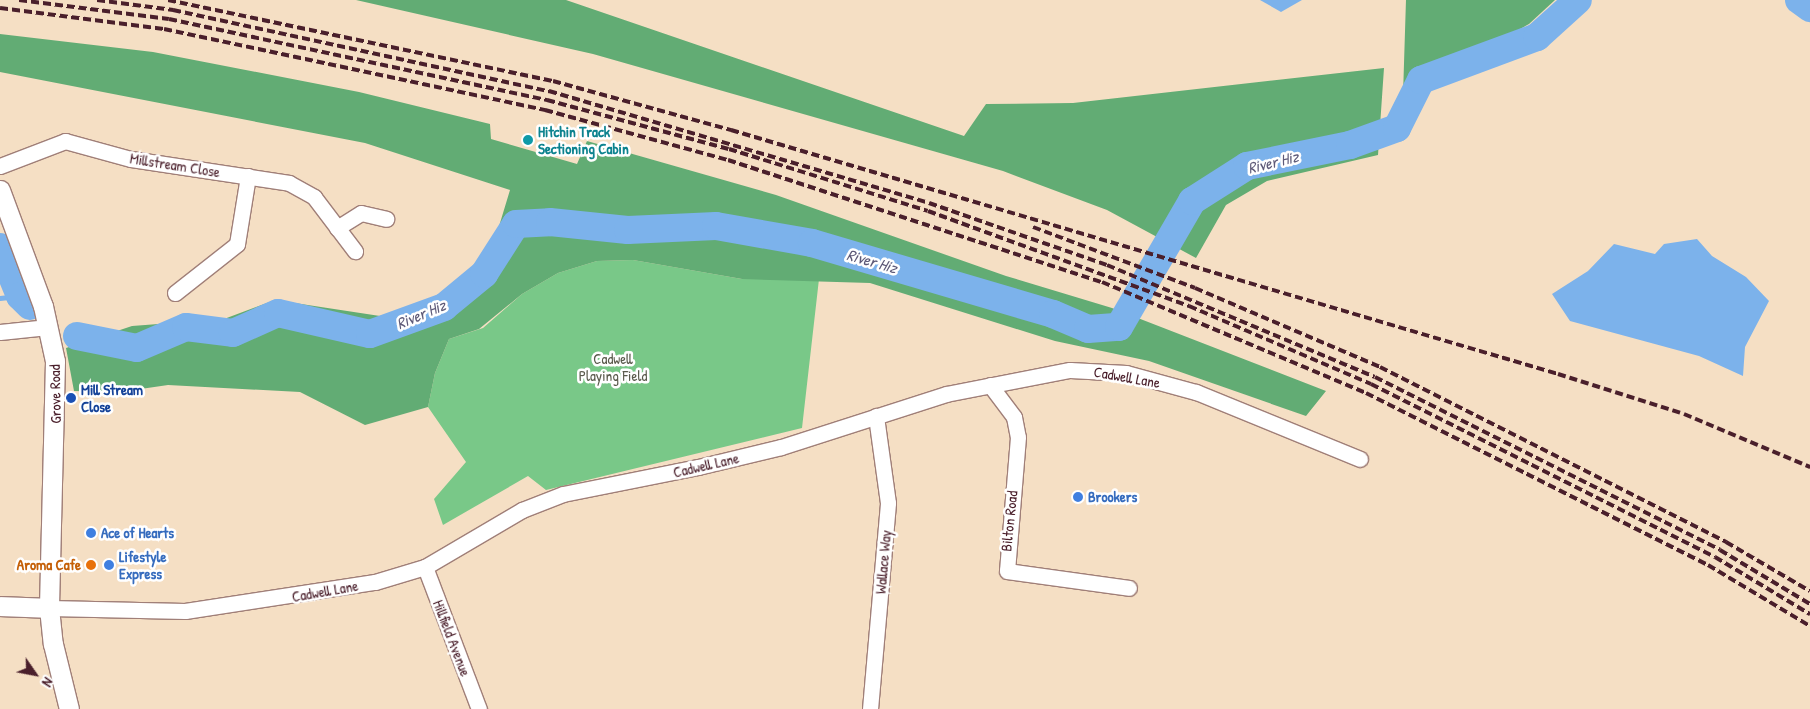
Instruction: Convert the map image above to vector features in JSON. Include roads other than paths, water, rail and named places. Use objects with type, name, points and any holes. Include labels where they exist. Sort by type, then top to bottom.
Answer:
[{"type":"street","name":"Millstream Close","points":[[0,166],[65,141],[131,159],[289,182],[307,191],[355,251]]},
{"type":"street","points":[[175,293],[238,244],[248,176]]},
{"type":"street","name":"Grove Road","points":[[0,190],[48,327],[55,362],[56,419],[49,608],[53,644],[70,709]]},
{"type":"street","points":[[337,228],[361,213],[386,219]]},
{"type":"street","points":[[0,332],[48,327]]},
{"type":"street","name":"Cadwell Lane","points":[[49,608],[185,612],[321,592],[425,567],[522,510],[563,494],[781,447],[876,416],[990,385],[1077,370],[1126,374],[1196,392],[1360,459]]},
{"type":"street","name":"Bilton Road","points":[[990,385],[1014,417],[1018,437],[1006,570],[1130,588]]},
{"type":"street","name":"Wallace Way","points":[[870,709],[888,503],[876,416]]},
{"type":"street","name":"Hillfield Avenue","points":[[425,567],[479,709]]},
{"type":"street","points":[[0,606],[49,608]]},
{"type":"water","points":[[1260,0],[1302,0],[1281,12]]},
{"type":"water","points":[[1697,239],[1712,256],[1746,277],[1769,301],[1745,347],[1743,376],[1699,356],[1570,321],[1552,294],[1588,271],[1614,244],[1655,254],[1664,244]]},
{"type":"waterway","name":"River Hiz","points":[[77,336],[137,348],[186,327],[233,333],[278,313],[370,334],[444,307],[484,274],[516,224],[550,222],[628,230],[716,226],[812,243],[1053,314],[1088,329],[1119,327],[1192,201],[1247,166],[1350,145],[1397,128],[1421,80],[1537,37],[1578,0]]},
{"type":"waterway","name":"River Hiz","points":[[1799,0],[1810,8]]},
{"type":"waterway","name":"River Hiz","points":[[0,247],[20,296],[30,306]]},
{"type":"waterway","points":[[0,298],[20,296]]},
{"type":"railway","points":[[19,0],[169,19],[547,100],[729,149],[928,211],[1189,306],[1371,384],[1715,557],[1810,614]]},
{"type":"railway","points":[[97,0],[173,10],[549,91],[929,203],[1107,265],[1375,377],[1720,550],[1810,604]]},
{"type":"railway","points":[[168,0],[553,81],[731,130],[1558,374],[1684,414],[1810,467]]},
{"type":"railway","points":[[0,8],[164,29],[545,110],[728,160],[1102,282],[1366,393],[1708,565],[1810,626]]},
{"type":"railway","points":[[1033,227],[1195,288],[1380,367],[1726,542],[1810,591]]},
{"type":"place","name":"Hitchin Track Sectioning Cabin","points":[[528,140]]},
{"type":"place","name":"Mill Stream Close","points":[[71,398]]},
{"type":"place","name":"Brookers","points":[[1078,497]]},
{"type":"place","name":"Ace of Hearts","points":[[91,533]]},
{"type":"place","name":"Aroma Cafe","points":[[91,565]]},
{"type":"place","name":"Lifestyle Express","points":[[109,565]]},
{"type":"park label","name":"Cadwell Playing Field","points":[[613,366]]}]
